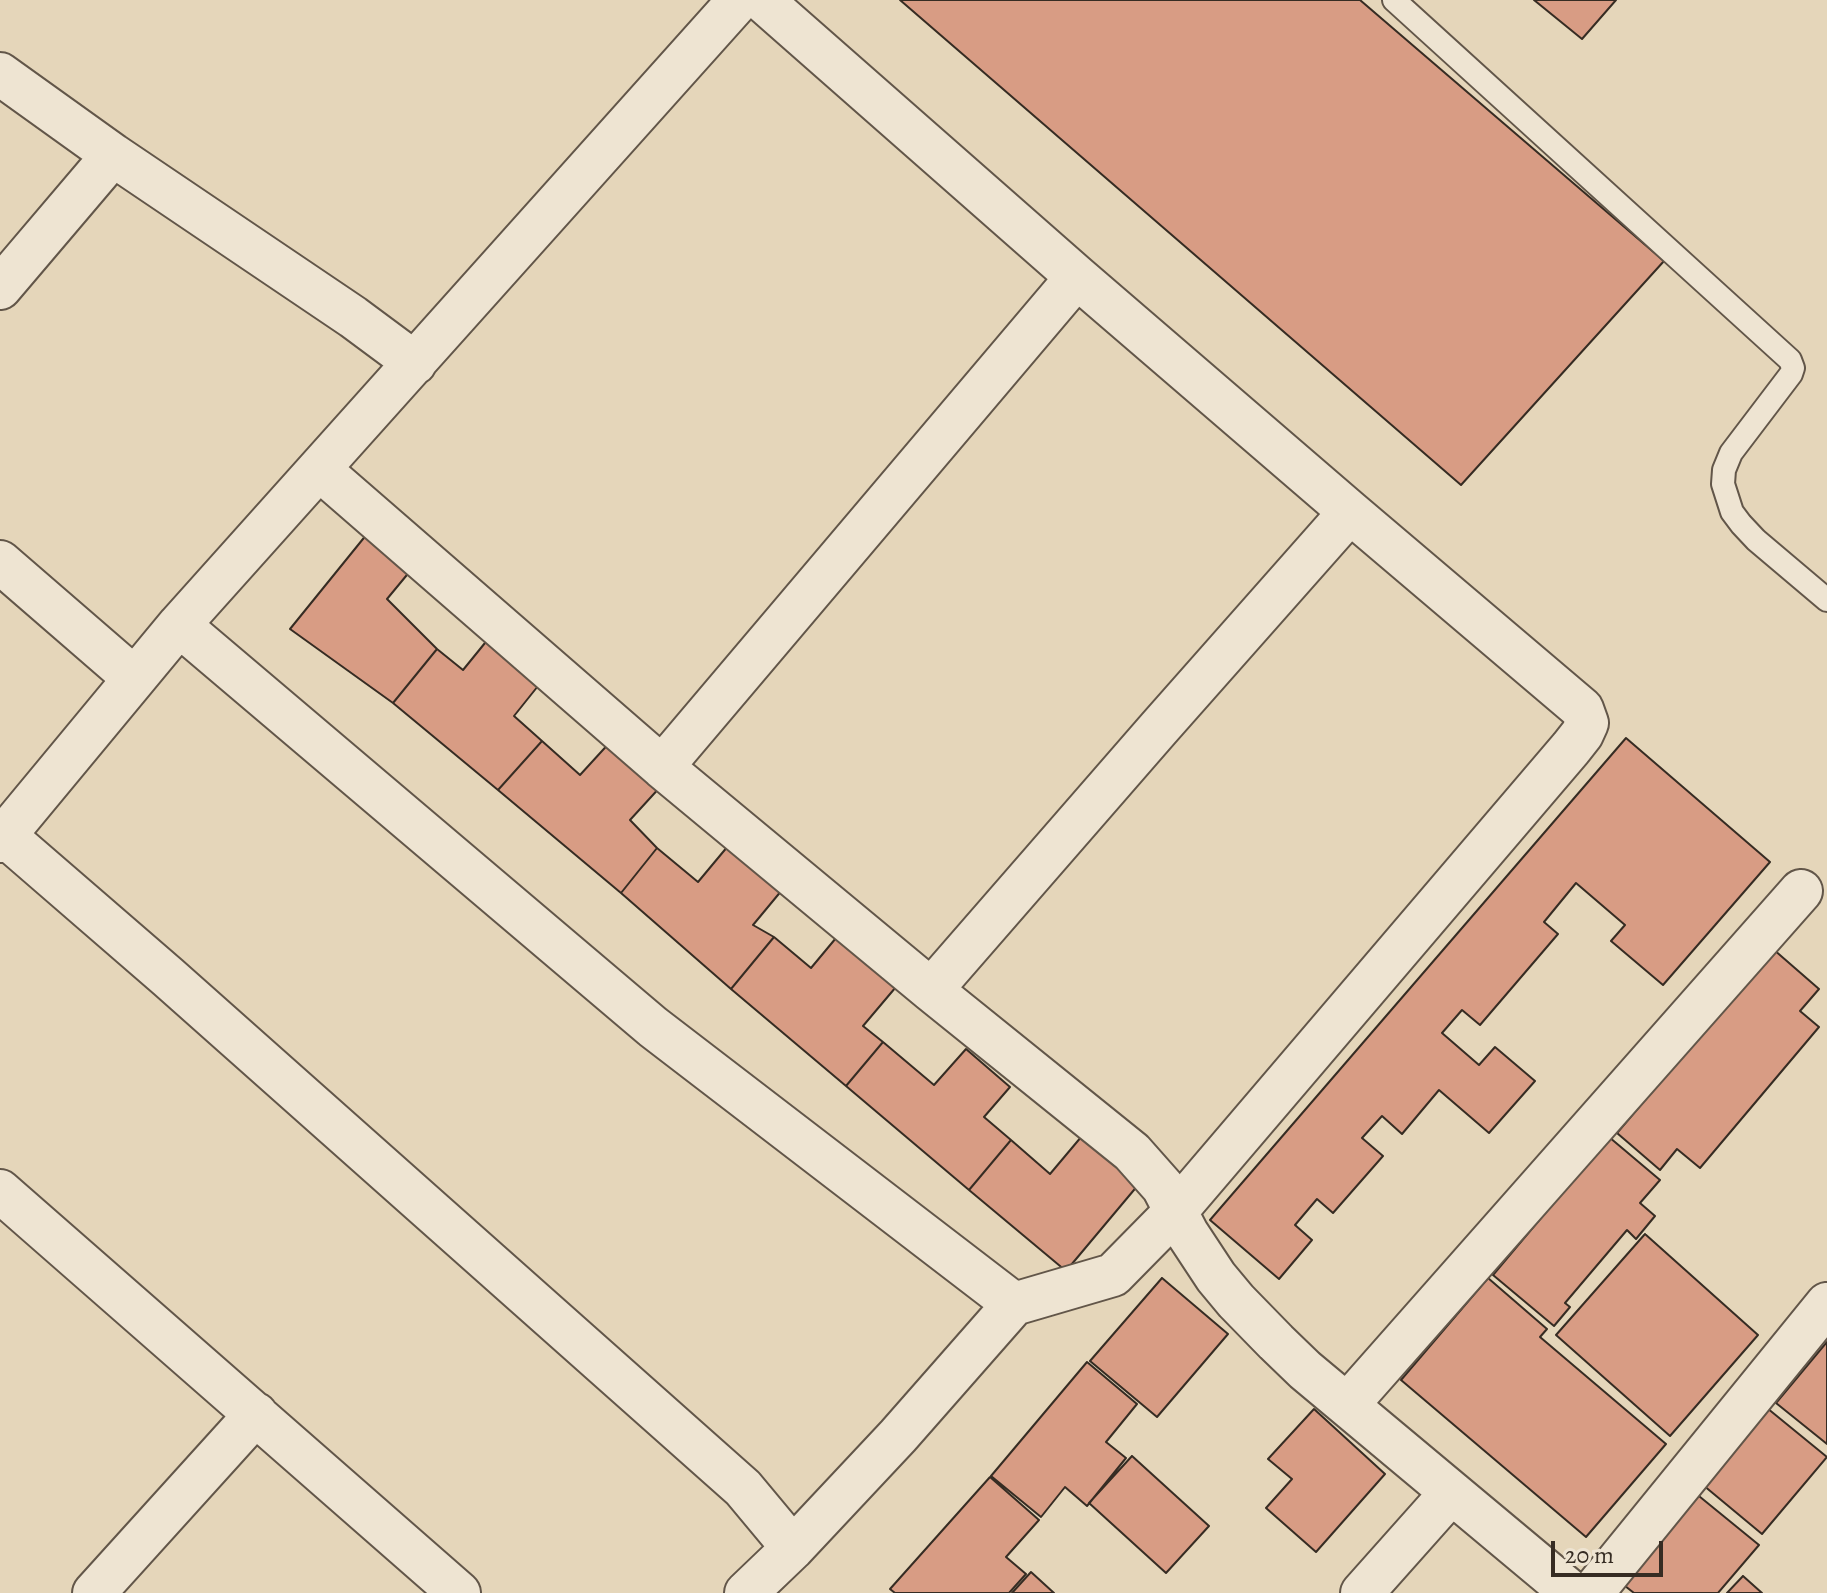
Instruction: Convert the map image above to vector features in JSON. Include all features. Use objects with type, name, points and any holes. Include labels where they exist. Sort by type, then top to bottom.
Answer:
[{"type":"street","points":[[739,0],[179,625],[2,838],[168,977],[743,1488],[793,1548]]},
{"type":"street","points":[[746,1593],[793,1548],[898,1436],[1014,1304],[1113,1275],[1176,1211],[1571,748],[1587,723],[1582,709],[1077,277],[762,0]]},
{"type":"street","points":[[0,74],[415,363]]},
{"type":"street","points":[[0,288],[113,155]]},
{"type":"street","points":[[662,767],[1077,277]]},
{"type":"street","points":[[319,469],[662,767],[1132,1152],[1163,1187],[1200,1253],[1236,1301],[1305,1370],[1572,1593]]},
{"type":"street","points":[[931,990],[1350,512]]},
{"type":"street","points":[[0,562],[134,678]]},
{"type":"street","points":[[179,625],[653,1027],[1014,1304]]},
{"type":"street","points":[[1347,1405],[1801,891]]},
{"type":"street","points":[[0,1191],[456,1592]]},
{"type":"street","points":[[1592,1593],[1827,1304]]},
{"type":"street","points":[[94,1593],[256,1414]]},
{"type":"street","points":[[1362,1593],[1451,1493]]},
{"type":"lane","points":[[1394,0],[1790,360],[1793,368],[1791,374],[1731,453],[1724,470],[1723,484],[1732,512],[1741,524],[1827,600]]},
{"type":"building","points":[[900,0],[1360,0],[1664,261],[1461,485]]},
{"type":"building","points":[[1534,0],[1616,0],[1582,39]]},
{"type":"building","points":[[367,534],[411,570],[387,599],[437,649],[393,703],[290,629]]},
{"type":"building","points":[[489,638],[542,681],[514,716],[542,741],[498,790],[393,703],[437,649],[463,670]]},
{"type":"building","points":[[1626,738],[1770,862],[1663,985],[1611,941],[1625,925],[1576,883],[1544,922],[1558,934],[1480,1025],[1462,1010],[1442,1033],[1479,1065],[1495,1047],[1535,1081],[1489,1133],[1439,1090],[1402,1134],[1382,1116],[1362,1138],[1383,1156],[1333,1213],[1317,1199],[1295,1225],[1312,1240],[1279,1279],[1210,1220]]},
{"type":"building","points":[[612,740],[662,785],[630,820],[657,848],[621,893],[498,790],[542,741],[580,775]]},
{"type":"building","points":[[733,840],[787,884],[753,925],[774,937],[731,989],[621,893],[657,848],[698,882]]},
{"type":"building","points":[[841,932],[901,981],[863,1026],[883,1042],[846,1086],[731,989],[774,937],[811,968]]},
{"type":"building","points":[[1773,949],[1819,989],[1800,1011],[1819,1027],[1700,1168],[1677,1149],[1660,1170],[1617,1133]]},
{"type":"building","points":[[883,1042],[934,1085],[966,1049],[1010,1087],[984,1117],[1011,1140],[969,1190],[846,1086]]},
{"type":"building","points":[[1087,1130],[1144,1178],[1066,1271],[969,1190],[1011,1140],[1050,1174]]},
{"type":"building","points":[[1609,1137],[1660,1180],[1640,1203],[1655,1216],[1636,1239],[1627,1230],[1565,1303],[1570,1307],[1554,1326],[1493,1275]]},
{"type":"building","points":[[1645,1234],[1758,1335],[1670,1436],[1556,1335]]},
{"type":"building","points":[[1162,1278],[1228,1334],[1157,1417],[1090,1361]]},
{"type":"building","points":[[1488,1278],[1547,1329],[1540,1337],[1666,1444],[1586,1537],[1401,1380]]},
{"type":"building","points":[[1827,1342],[1827,1444],[1776,1403]]},
{"type":"building","points":[[1087,1362],[1137,1404],[1106,1442],[1126,1458],[1087,1506],[1065,1487],[1041,1517],[991,1476]]},
{"type":"building","points":[[1767,1408],[1827,1457],[1762,1534],[1703,1485]]},
{"type":"building","points":[[1314,1409],[1385,1474],[1316,1552],[1266,1508],[1292,1479],[1268,1459]]},
{"type":"building","points":[[1132,1456],[1209,1526],[1166,1573],[1089,1503]]},
{"type":"building","points":[[990,1477],[1039,1520],[1006,1557],[1026,1574],[1009,1593],[895,1593],[890,1589]]},
{"type":"building","points":[[1694,1492],[1759,1545],[1718,1593],[1634,1593],[1620,1582]]},
{"type":"building","points":[[1031,1572],[1054,1593],[1012,1593]]},
{"type":"building","points":[[1743,1576],[1762,1593],[1727,1593]]}]
